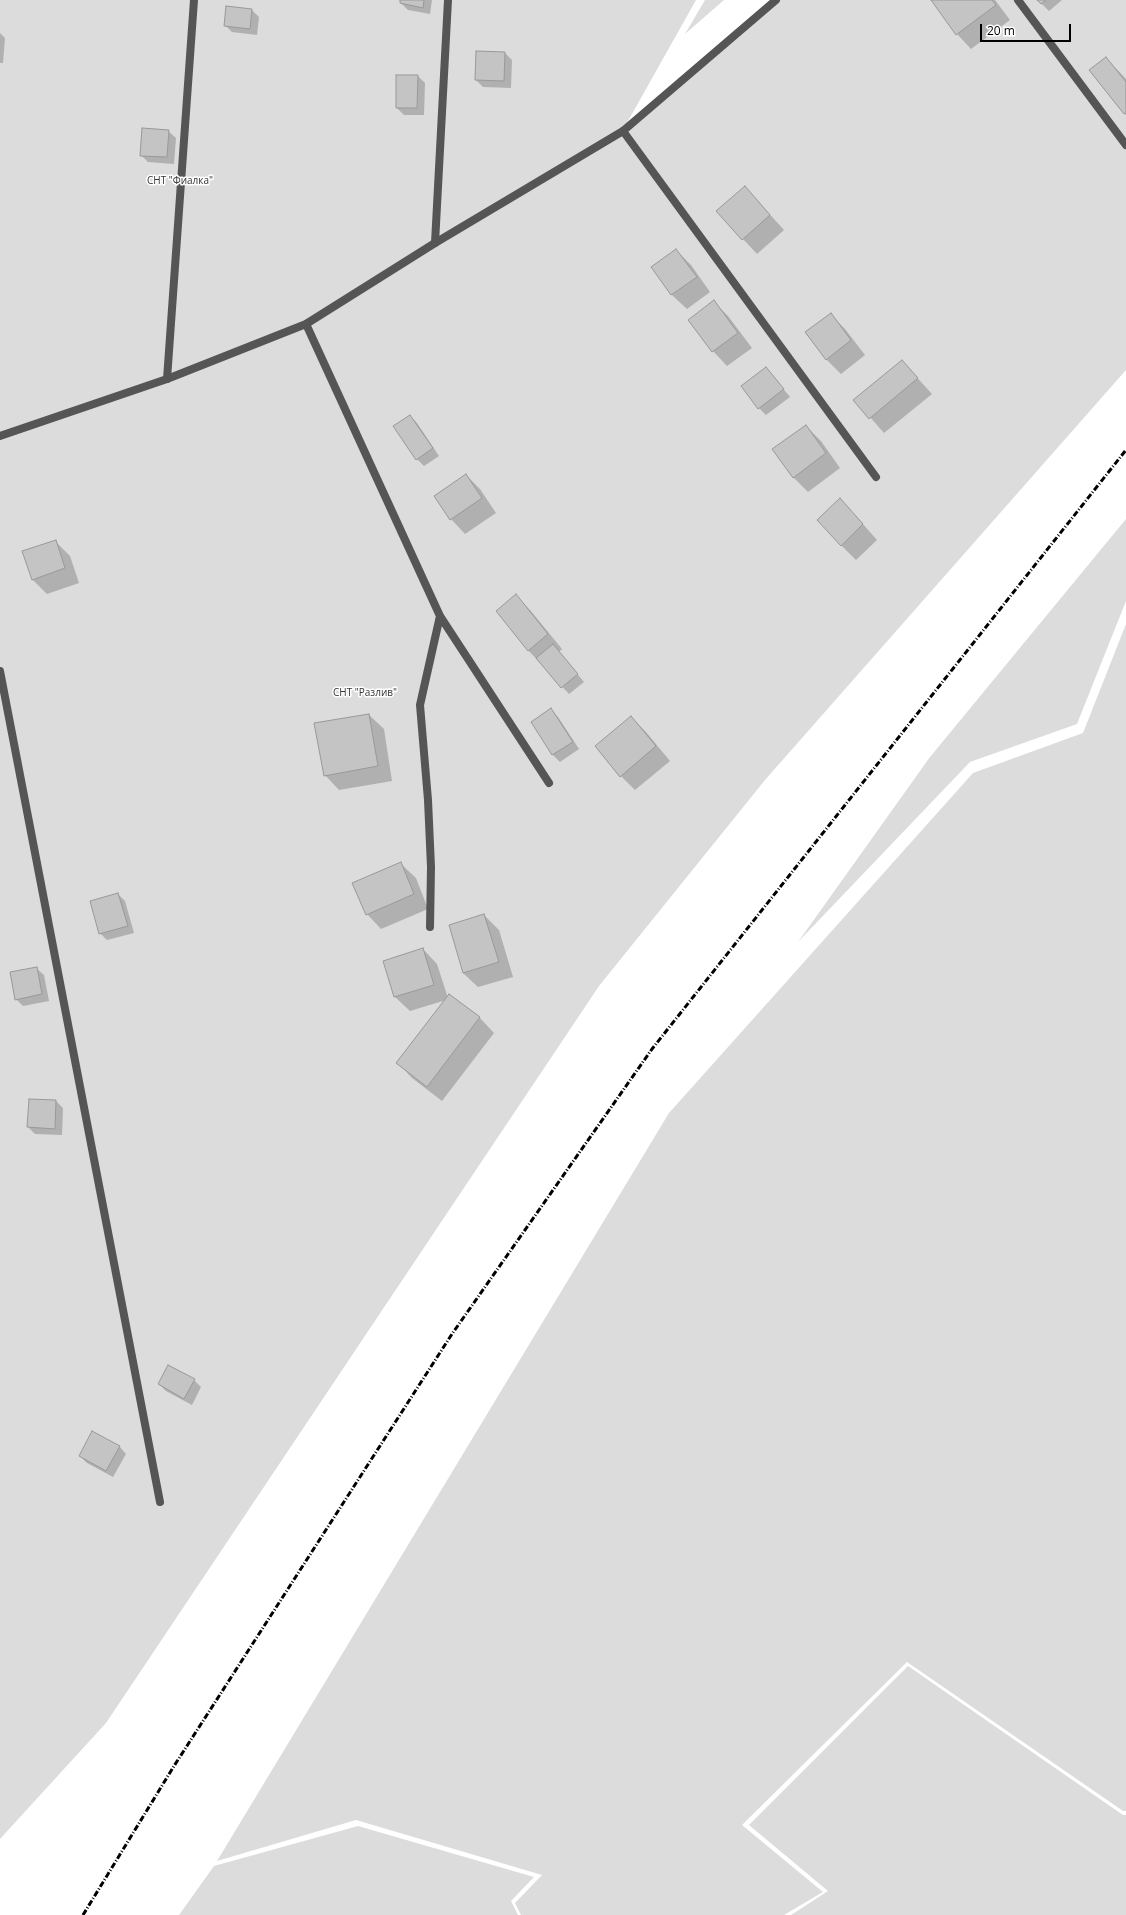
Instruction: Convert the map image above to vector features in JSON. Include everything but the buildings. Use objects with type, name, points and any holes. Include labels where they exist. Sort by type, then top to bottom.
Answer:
[{"type":"street","points":[[167,379],[194,0]]},
{"type":"street","points":[[435,243],[448,0]]},
{"type":"street","points":[[0,436],[167,379],[306,324],[435,243],[622,131],[776,0]]},
{"type":"street","points":[[1018,0],[1126,145]]},
{"type":"street","points":[[622,131],[876,477]]},
{"type":"street","points":[[306,324],[440,616],[549,784]]},
{"type":"street","points":[[430,927],[430,852],[420,705],[440,616]]},
{"type":"street","points":[[0,671],[160,1502]]},
{"type":"green space","name":"СНТ \"Разлив\"","points":[[0,0],[696,0],[623,130],[776,0],[1126,0],[1126,370],[765,780],[599,986],[106,1723],[0,1839]]},
{"type":"green space","points":[[705,0],[724,0],[685,34]]},
{"type":"green space","points":[[1126,519],[1126,601],[1077,724],[970,762],[798,942],[930,757]]},
{"type":"green space","points":[[1126,624],[1126,1811],[1123,1811],[907,1662],[742,1825],[823,1892],[784,1915],[521,1915],[515,1903],[542,1875],[356,1820],[217,1861],[669,1113],[973,773],[1083,733]]},
{"type":"green space","points":[[908,1666],[1123,1815],[1126,1815],[1126,1915],[791,1915],[828,1891],[749,1825]]},
{"type":"green space","points":[[358,1826],[534,1877],[511,1901],[518,1915],[179,1915],[214,1866]]},
{"type":"railway","points":[[83,1915],[174,1766],[452,1334],[652,1049],[1126,450]]},
{"type":"park label","name":"СНТ \"Фиалка\"","points":[[180,181]]}]
